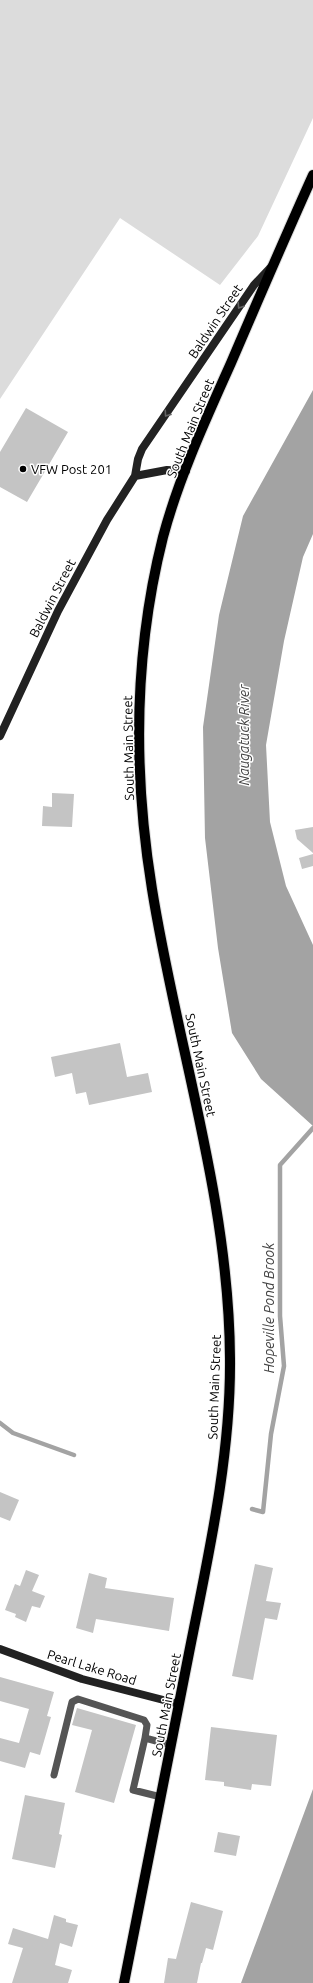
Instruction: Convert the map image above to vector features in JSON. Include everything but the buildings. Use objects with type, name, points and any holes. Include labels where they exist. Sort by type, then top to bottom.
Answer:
[{"type":"main road","name":"South Main Street","points":[[124,1983],[205,1573],[219,1486],[228,1416],[230,1363],[228,1302],[220,1228],[212,1182],[158,924],[148,862],[140,773],[139,693],[144,634],[164,535],[186,471],[210,411],[313,175]]},
{"type":"main road","name":"Baldwin Street","points":[[0,736],[58,611],[107,520],[135,476],[138,459],[142,449],[257,280],[273,265]]},
{"type":"main road","points":[[135,476],[167,470],[186,471]]},
{"type":"main road","name":"Pearl Lake Road","points":[[0,1649],[82,1679],[179,1704]]},
{"type":"lane","points":[[54,1775],[72,1702],[78,1699],[144,1720],[147,1725],[145,1738],[133,1790],[161,1797]]},
{"type":"lane","points":[[145,1738],[171,1745]]},
{"type":"shaded area","points":[[0,0],[313,0],[313,118],[258,236],[220,285],[120,218],[0,399]]},
{"type":"water","name":"Naugatuck River","points":[[313,390],[313,534],[303,557],[284,641],[266,745],[270,822],[286,886],[313,945],[313,1126],[261,1079],[232,1033],[218,948],[205,838],[203,727],[219,615],[243,516]]},
{"type":"water","points":[[313,1789],[313,1983],[241,1983]]},
{"type":"waterway","name":"Hopeville Pond Brook","points":[[252,1509],[263,1512],[271,1434],[284,1366],[280,1316],[280,1165],[313,1128]]},
{"type":"waterway","name":"Hopeville Pond Brook","points":[[0,1423],[13,1433],[74,1455]]},
{"type":"place","name":"VFW Post 201","points":[[23,469]]}]
